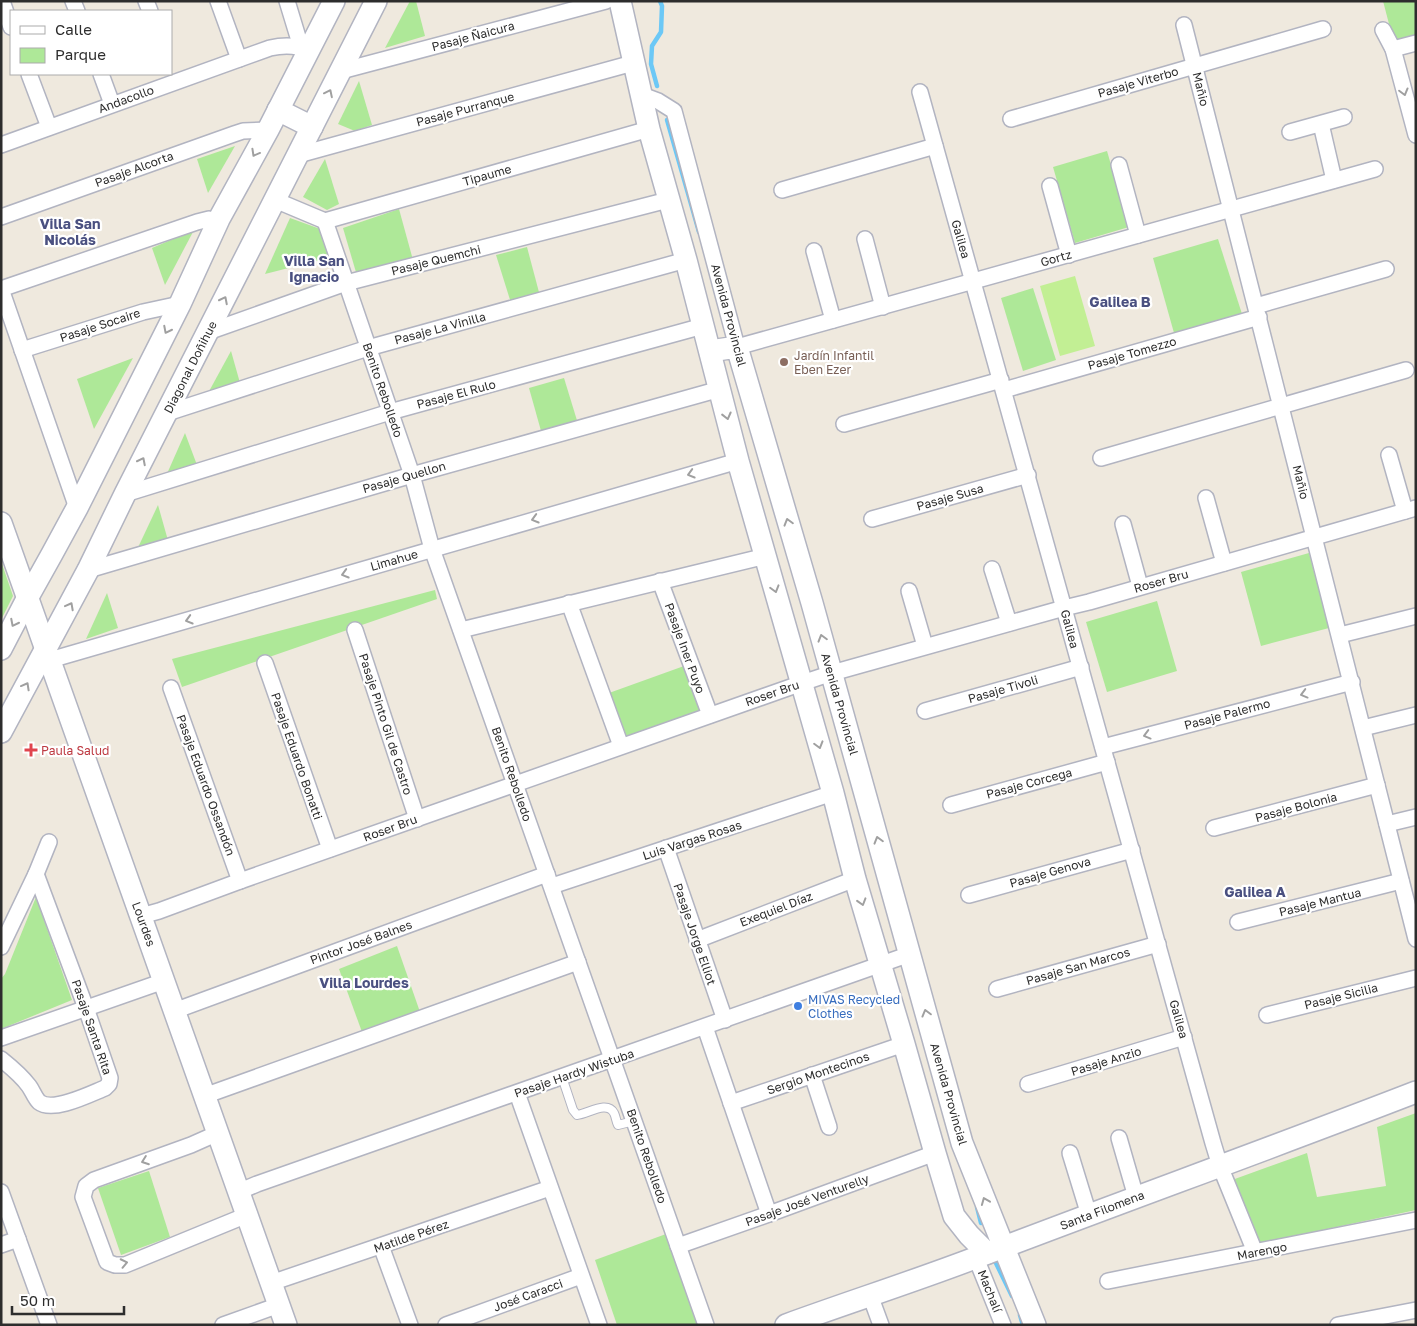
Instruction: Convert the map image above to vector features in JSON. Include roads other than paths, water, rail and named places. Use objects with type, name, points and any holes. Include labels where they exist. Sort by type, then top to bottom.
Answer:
[{"type":"street","points":[[2,1],[10,23]]},
{"type":"street","points":[[218,1],[239,59]]},
{"type":"street","points":[[286,1],[305,49]]},
{"type":"street","points":[[1,649],[77,508],[180,304],[219,219],[278,110],[305,49],[334,1]]},
{"type":"street","name":"Diagonal Doñihue","points":[[1,732],[48,655],[125,494],[376,1]]},
{"type":"street","name":"Pasaje Ñaicura","points":[[341,70],[606,1]]},
{"type":"street","name":"Avenida Provincial","points":[[620,1],[649,129],[686,260],[738,461],[833,793],[855,879],[954,1216],[969,1235],[989,1252],[1036,1325]]},
{"type":"street","name":"Mañio","points":[[1184,25],[1401,881],[1413,917],[1416,939]]},
{"type":"street","name":"Pasaje Viterbo","points":[[1012,119],[1323,28]]},
{"type":"street","points":[[1383,30],[1393,49],[1416,135]]},
{"type":"street","points":[[1393,49],[1416,43]]},
{"type":"street","name":"Andacollo","points":[[1,145],[112,104],[280,46],[305,49]]},
{"type":"street","name":"Pasaje Purranque","points":[[298,155],[633,62]]},
{"type":"street","points":[[172,69],[177,81]]},
{"type":"street","points":[[29,75],[49,127]]},
{"type":"street","points":[[101,75],[112,104]]},
{"type":"street","name":"Galilea","points":[[920,92],[1220,1166],[1255,1252]]},
{"type":"street","name":"Avenida Provincial","points":[[642,95],[658,101],[674,111],[737,347],[832,673],[910,954],[962,1144],[989,1252]]},
{"type":"street","points":[[278,110],[312,127]]},
{"type":"street","points":[[1290,132],[1344,117]]},
{"type":"street","points":[[1321,124],[1334,180]]},
{"type":"street","name":"Tipaume","points":[[325,221],[649,129]]},
{"type":"street","name":"Pasaje Alcorta","points":[[1,217],[243,131],[268,130]]},
{"type":"street","points":[[782,190],[935,146]]},
{"type":"street","points":[[1119,166],[1138,235]]},
{"type":"street","name":"Gortz","points":[[737,347],[1375,169]]},
{"type":"street","points":[[1050,186],[1069,255]]},
{"type":"street","points":[[275,200],[325,221]]},
{"type":"street","name":"Pasaje Quemchi","points":[[208,332],[346,283],[668,200]]},
{"type":"street","points":[[77,508],[1,289],[197,222],[209,219],[218,221],[219,219]]},
{"type":"street","name":"Benito Rebolledo","points":[[325,221],[412,475],[432,549],[706,1325]]},
{"type":"street","points":[[865,239],[883,307]]},
{"type":"street","points":[[814,251],[833,320]]},
{"type":"street","name":"Pasaje La Vinilla","points":[[166,413],[368,348],[686,260]]},
{"type":"street","name":"Pasaje Tomezzo","points":[[844,424],[1003,385],[1258,311],[1386,269]]},
{"type":"street","name":"Pasaje Socaire","points":[[22,350],[143,312],[180,304]]},
{"type":"street","name":"Pasaje El Rulo","points":[[125,494],[390,412],[703,326]]},
{"type":"street","points":[[710,352],[737,347]]},
{"type":"street","points":[[1101,458],[1406,370]]},
{"type":"street","name":"Pasaje Quellon","points":[[88,570],[412,475],[720,389]]},
{"type":"street","points":[[1389,454],[1410,510]]},
{"type":"street","name":"Limahue","points":[[48,655],[432,549],[738,461]]},
{"type":"street","name":"Pasaje Susa","points":[[872,519],[1028,475]]},
{"type":"street","points":[[1206,498],[1224,563]]},
{"type":"street","name":"Roser Bru","points":[[141,916],[832,673],[1410,510]]},
{"type":"street","name":"Lourdes","points":[[1,523],[282,1315]]},
{"type":"street","points":[[1123,524],[1140,586]]},
{"type":"street","points":[[461,630],[766,556]]},
{"type":"street","points":[[992,569],[1009,623]]},
{"type":"street","name":"Pasaje Iner Puyo","points":[[660,581],[710,715]]},
{"type":"street","points":[[909,591],[925,646]]},
{"type":"street","points":[[569,604],[621,746]]},
{"type":"street","points":[[1340,635],[1416,616]]},
{"type":"street","name":"Pasaje Pinto Gil de Castro","points":[[355,630],[417,819]]},
{"type":"street","name":"Pasaje Eduardo Bonatti","points":[[265,663],[330,849]]},
{"type":"street","name":"Pasaje Tivoli","points":[[925,711],[1081,668]]},
{"type":"street","name":"Pasaje Palermo","points":[[1103,747],[1352,682]]},
{"type":"street","name":"Pasaje Eduardo Ossandón","points":[[171,688],[240,881]]},
{"type":"street","points":[[1363,728],[1416,714]]},
{"type":"street","name":"Pasaje Corcega","points":[[951,805],[1107,762]]},
{"type":"street","name":"Pasaje Bolonia","points":[[1214,828],[1377,785]]},
{"type":"street","name":"Luis Vargas Rosas","points":[[549,880],[666,848],[833,793]]},
{"type":"street","points":[[1387,824],[1416,817]]},
{"type":"street","points":[[1,947],[49,842]]},
{"type":"street","name":"Pasaje Jorge Elliot","points":[[666,848],[725,1020]]},
{"type":"street","name":"Pasaje Genova","points":[[969,895],[1132,850]]},
{"type":"street","name":"Pasaje Santa Rita","points":[[1,1059],[17,1072],[39,1102],[48,1106],[57,1106],[105,1088],[110,1078],[36,874]]},
{"type":"street","name":"Exequiel Díaz","points":[[698,940],[855,879]]},
{"type":"street","name":"Pintor José Balnes","points":[[174,1011],[549,880]]},
{"type":"street","name":"Pasaje Mantua","points":[[1238,922],[1401,881]]},
{"type":"street","name":"Pasaje San Marcos","points":[[997,989],[1158,944]]},
{"type":"street","name":"Pasaje Hardy Wistuba","points":[[238,1192],[910,954]]},
{"type":"street","points":[[204,1096],[578,962]]},
{"type":"street","name":"Pasaje Sicilia","points":[[1267,1015],[1416,978]]},
{"type":"street","points":[[1,1038],[164,981]]},
{"type":"street","points":[[705,1027],[770,1214]]},
{"type":"street","name":"Pasaje Anzio","points":[[1028,1084],[1184,1037]]},
{"type":"street","name":"Sergio Montecinos","points":[[731,1103],[904,1044]]},
{"type":"street","points":[[812,1075],[829,1127]]},
{"type":"street","name":"Santa Filomena","points":[[786,1325],[1247,1157],[1416,1092]]},
{"type":"street","points":[[517,1093],[599,1325]]},
{"type":"street","points":[[218,1133],[191,1145],[94,1180],[86,1186],[83,1197],[107,1262],[115,1265],[125,1265],[247,1215]]},
{"type":"street","points":[[1119,1138],[1136,1197]]},
{"type":"street","points":[[1070,1152],[1089,1215]]},
{"type":"street","name":"Pasaje José Venturelly","points":[[678,1246],[935,1153]]},
{"type":"street","name":"Matilde Pérez","points":[[271,1283],[550,1188]]},
{"type":"street","points":[[1,1192],[49,1325]]},
{"type":"street","name":"Marengo","points":[[1108,1281],[1416,1220]]},
{"type":"street","points":[[1,1245],[18,1239]]},
{"type":"street","points":[[381,1246],[410,1325]]},
{"type":"street","name":"Machalí","points":[[989,1252],[1004,1325]]},
{"type":"street","name":"José Caracci","points":[[446,1325],[582,1276]]},
{"type":"street","points":[[870,1295],[881,1325]]},
{"type":"street","points":[[1338,1325],[1416,1310]]},
{"type":"street","points":[[223,1325],[282,1315]]},
{"type":"lane","points":[[562,1077],[575,1114],[579,1115],[604,1107],[614,1112],[618,1125],[634,1121]]},
{"type":"waterway","points":[[657,86],[651,64],[652,46],[661,32],[662,6],[660,1]]},
{"type":"waterway","points":[[667,120],[699,232]]},
{"type":"waterway","points":[[977,1207],[981,1223]]},
{"type":"waterway","points":[[994,1259],[1012,1296]]},
{"type":"waterway","points":[[1020,1315],[1023,1325]]},
{"type":"place","name":"Jardín Infantil Eben Ezer","points":[[784,362]]},
{"type":"place","name":"Paula Salud","points":[[31,750]]},
{"type":"place","name":"MIVAS Recycled Clothes","points":[[798,1006]]},
{"type":"district","name":"Villa San Nicolás","points":[[70,232]]},
{"type":"district","name":"Villa San Ignacio","points":[[314,268]]},
{"type":"district","name":"Galilea B","points":[[1120,301]]},
{"type":"district","name":"Galilea A","points":[[1255,891]]},
{"type":"district","name":"Villa Lourdes","points":[[364,982]]}]
